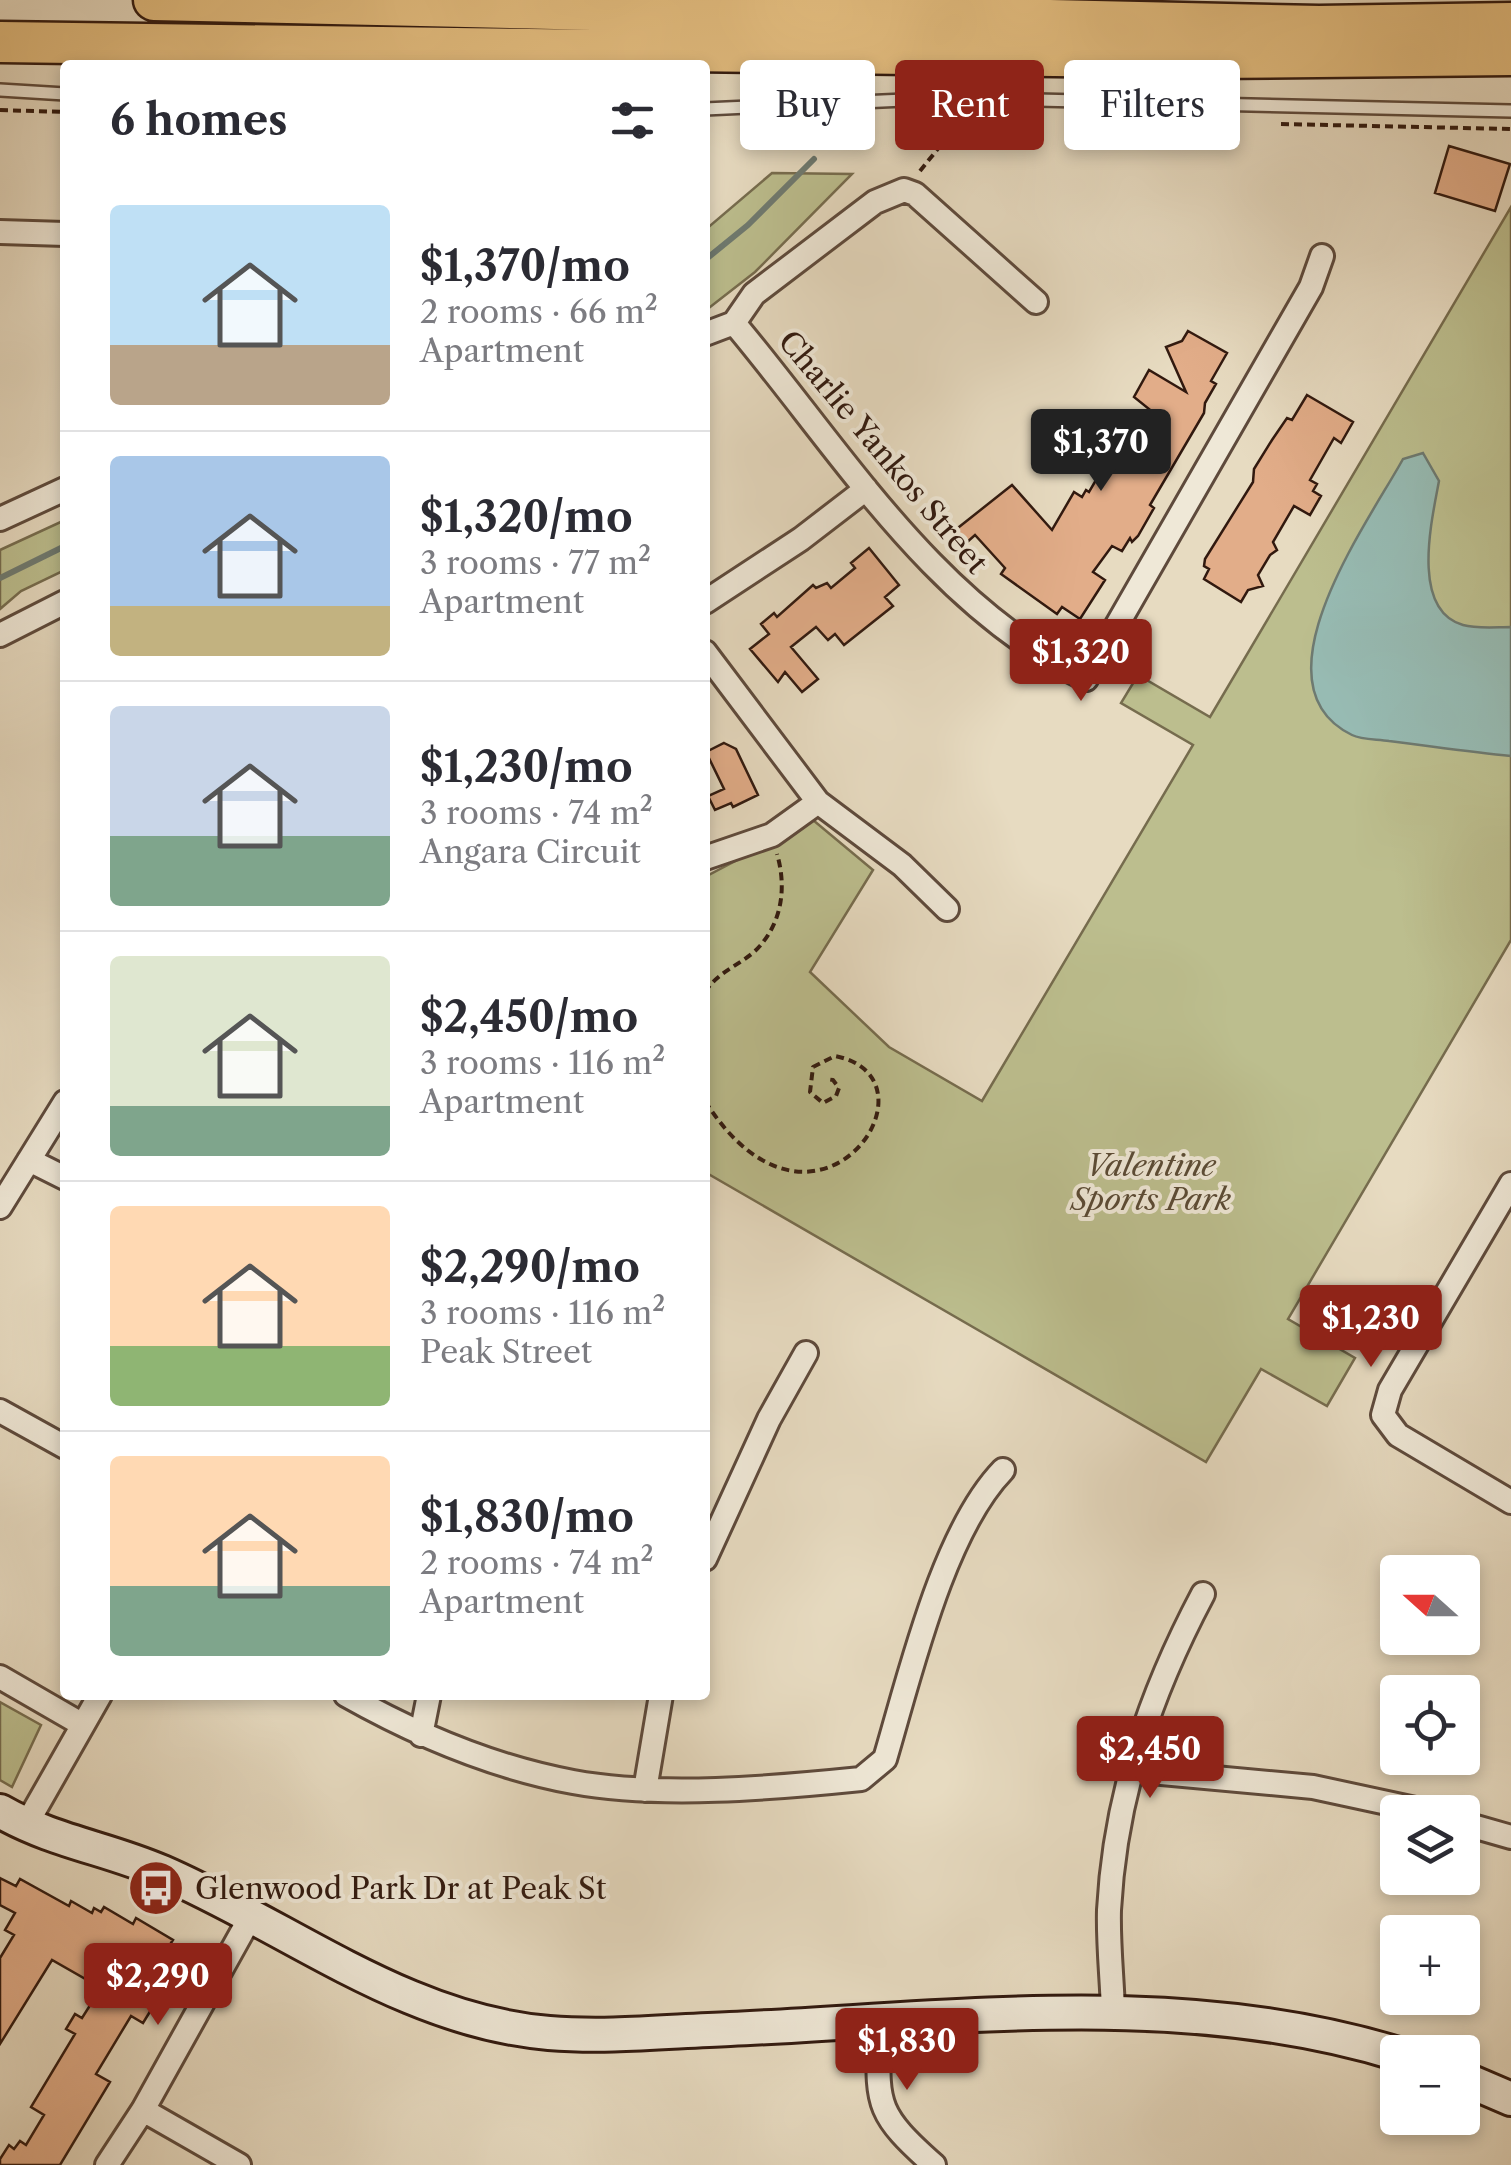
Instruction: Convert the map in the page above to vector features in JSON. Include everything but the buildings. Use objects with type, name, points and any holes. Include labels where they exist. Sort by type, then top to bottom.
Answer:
[{"type":"highway","points":[[154,0],[1319,26],[1511,55]]},
{"type":"highway","points":[[0,42],[1211,58],[1408,40],[1511,19]]},
{"type":"highway","points":[[1408,40],[1511,70]]},
{"type":"street","points":[[710,332],[734,323],[754,294],[875,202],[904,190],[915,194],[1036,302]]},
{"type":"street","points":[[0,232],[60,234]]},
{"type":"street","name":"Charlie Yankos Street","points":[[734,323],[866,489],[963,595],[1012,636],[1086,679],[1311,287],[1322,256]]},
{"type":"street","points":[[710,599],[801,539],[866,489]]},
{"type":"street","points":[[0,519],[60,491]]},
{"type":"street","points":[[0,635],[60,605]]},
{"type":"street","points":[[710,659],[818,802],[902,865],[946,909]]},
{"type":"street","points":[[710,856],[772,835],[818,802]]},
{"type":"street","points":[[0,1206],[60,1110]]},
{"type":"street","points":[[29,1160],[60,1176]]},
{"type":"street","points":[[1511,1184],[1390,1390],[1383,1415],[1398,1435],[1511,1502]]},
{"type":"street","points":[[710,1548],[768,1418],[806,1353]]},
{"type":"street","points":[[0,1411],[60,1444]]},
{"type":"street","points":[[355,1700],[421,1735],[572,1782],[645,1790],[862,1779],[885,1759],[944,1575],[982,1492],[1003,1470]]},
{"type":"street","points":[[1113,2011],[1109,1914],[1115,1840],[1129,1770],[1151,1701],[1203,1594]]},
{"type":"street","points":[[0,1677],[83,1725]]},
{"type":"street","points":[[97,1700],[13,1818],[157,1870],[427,2006],[524,2030],[636,2033],[1113,2011],[1202,2016],[1279,2026],[1380,2050]]},
{"type":"street","points":[[421,1735],[428,1700]]},
{"type":"street","points":[[645,1790],[660,1700]]},
{"type":"street","points":[[1129,1770],[1313,1787],[1380,1801]]},
{"type":"street","points":[[1480,1829],[1511,1838]]},
{"type":"street","points":[[108,2165],[144,2110],[251,1916]]},
{"type":"street","points":[[878,2022],[883,2112],[899,2134],[934,2165]]},
{"type":"street","points":[[1480,2085],[1511,2098]]},
{"type":"street","points":[[144,2110],[238,2165]]},
{"type":"lane","points":[[0,90],[60,94]]},
{"type":"lane","points":[[710,109],[948,98],[1511,111]]},
{"type":"path","points":[[0,110],[60,112]]},
{"type":"path","points":[[1280,124],[1511,129]]},
{"type":"path","points":[[904,190],[938,150]]},
{"type":"path","points":[[710,986],[723,972],[755,951],[777,916],[783,885],[772,835]]},
{"type":"path","points":[[710,1108],[734,1142],[761,1162],[808,1173],[832,1167],[852,1155],[872,1134],[880,1115],[878,1094],[854,1062],[835,1056],[813,1068],[810,1092],[823,1103],[836,1096],[838,1088],[833,1080],[826,1080]]},
{"type":"green space","points":[[772,173],[852,174],[755,272],[710,307],[710,226]]},
{"type":"green space","name":"Valentine Sports Park","points":[[1511,207],[1511,940],[1288,1319],[1355,1358],[1327,1406],[1261,1369],[1206,1462],[710,1175],[710,874],[813,820],[873,870],[810,972],[889,1047],[982,1101],[1193,745],[1121,703],[1138,675],[1210,717]]},
{"type":"green space","points":[[60,522],[60,572],[21,591],[0,609],[0,550]]},
{"type":"green space","points":[[0,1702],[41,1725],[12,1787],[0,1780]]},
{"type":"water","points":[[1423,453],[1439,481],[1428,562],[1436,602],[1446,616],[1463,625],[1511,627],[1511,756],[1356,737],[1323,711],[1312,679],[1314,642],[1345,560],[1403,459]]},
{"type":"waterway","points":[[710,256],[748,225],[814,159]]},
{"type":"waterway","points":[[0,578],[60,548]]},
{"type":"place","name":"Glenwood Park Dr at Peak St","points":[[156,1888]]}]
